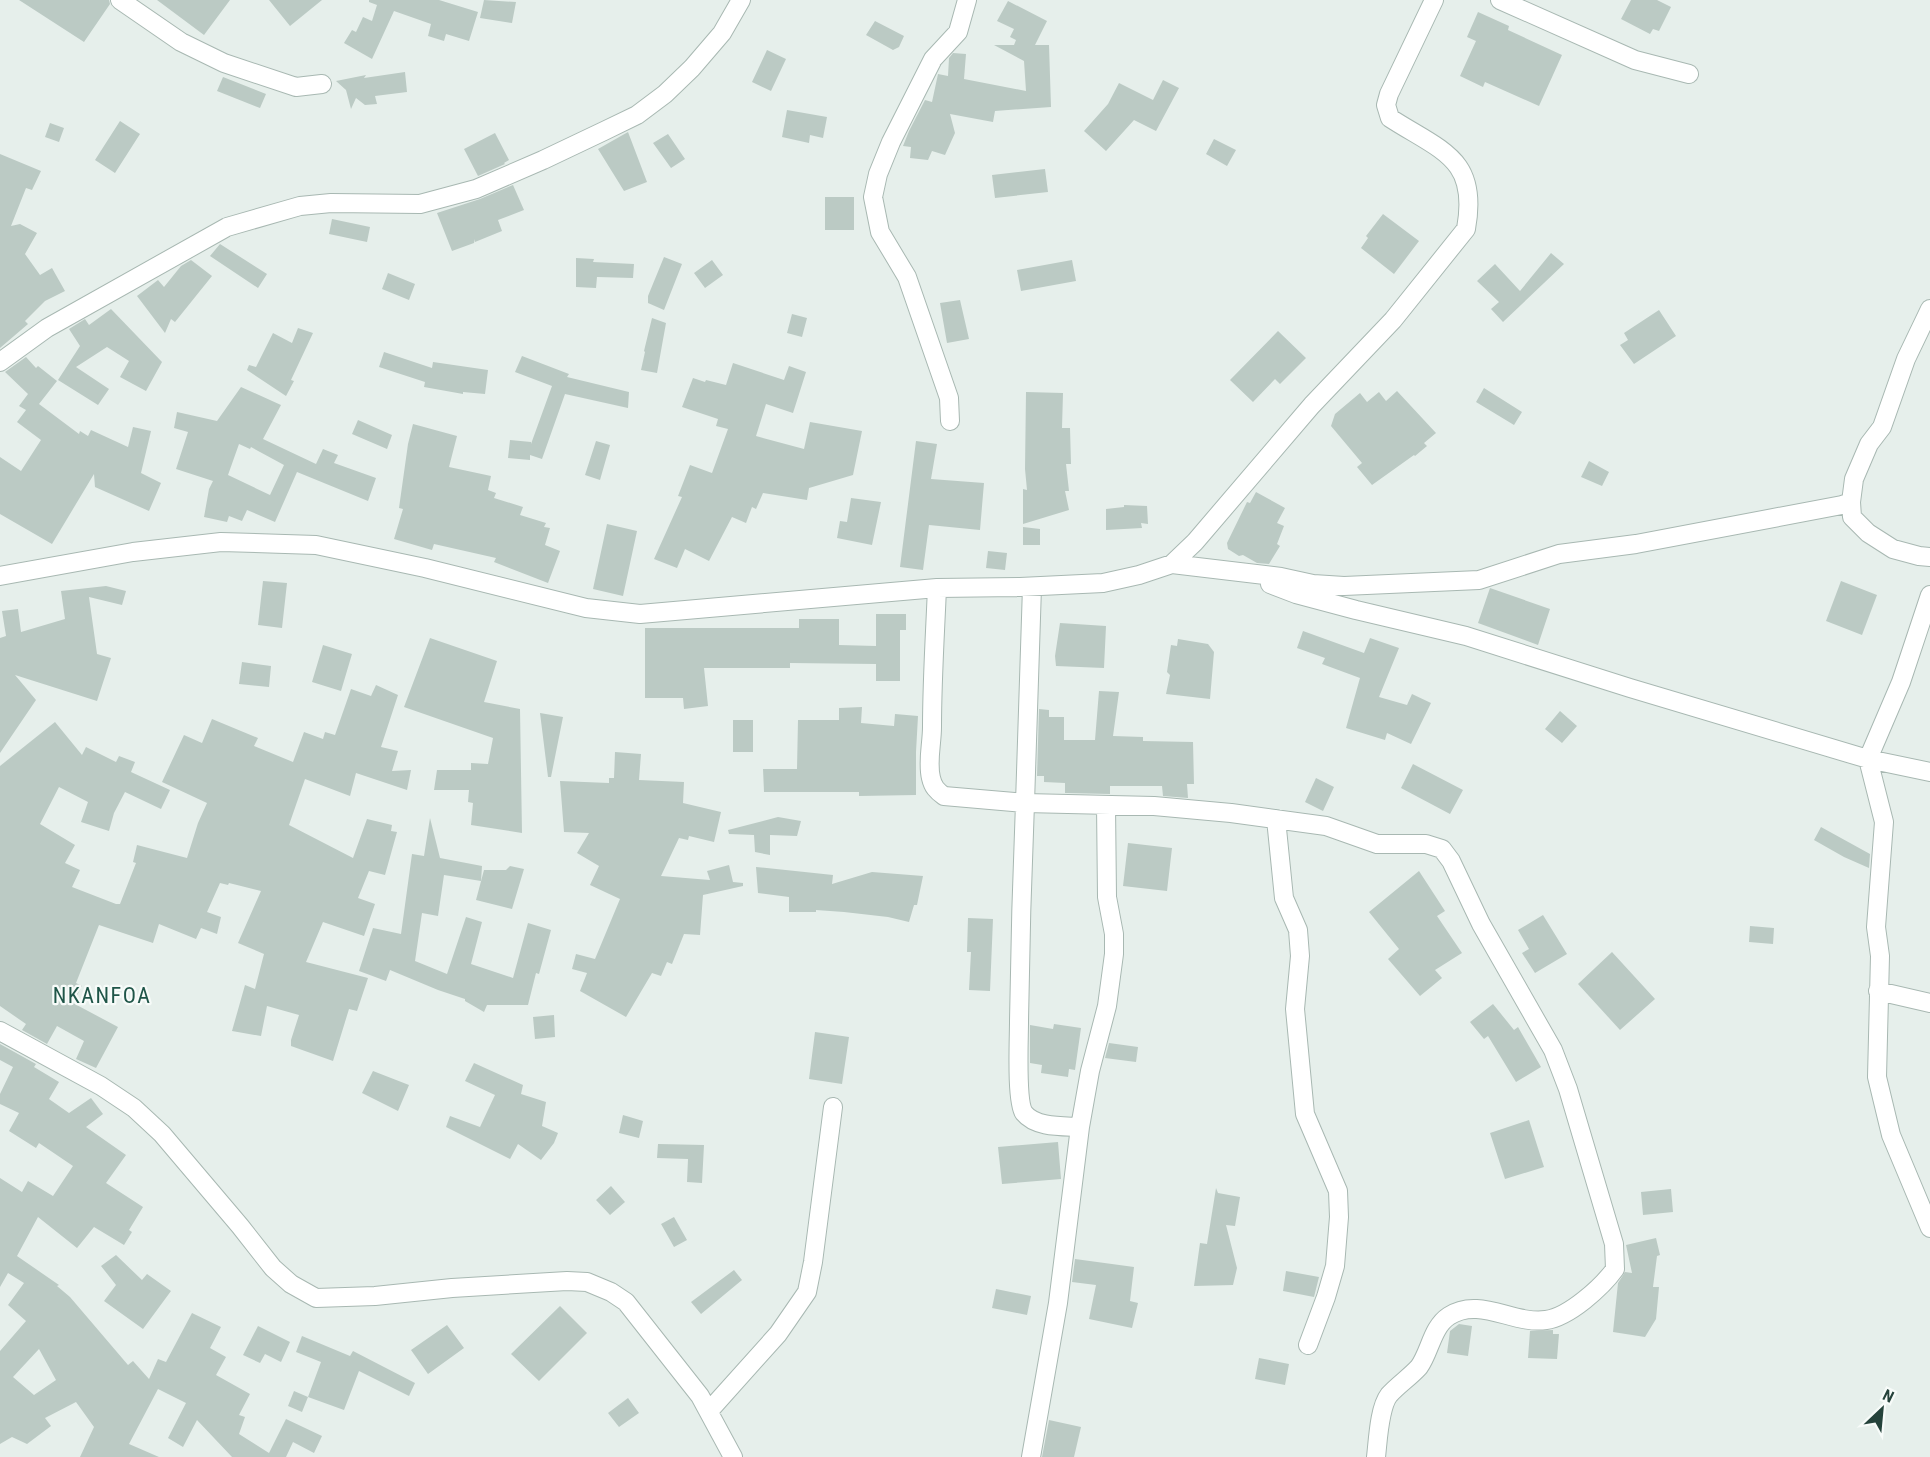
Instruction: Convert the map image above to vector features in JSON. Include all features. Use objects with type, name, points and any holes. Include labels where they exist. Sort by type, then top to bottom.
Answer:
[{"type":"street","points":[[120,0],[181,42],[224,63],[296,87],[322,84]]},
{"type":"street","points":[[0,362],[47,328],[227,227],[300,206],[331,203],[420,204],[476,189],[637,115],[672,88],[692,68],[722,33],[741,0]]},
{"type":"street","points":[[950,421],[949,398],[907,277],[880,232],[873,197],[878,174],[891,142],[933,59],[958,32],[967,0]]},
{"type":"street","points":[[1172,564],[1195,542],[1312,405],[1392,320],[1466,229],[1469,214],[1468,186],[1461,169],[1450,157],[1390,118],[1386,105],[1389,93],[1434,0]]},
{"type":"street","points":[[1500,0],[1635,60],[1689,74]]},
{"type":"street","points":[[1930,309],[1906,359],[1882,427],[1869,444],[1854,479],[1851,502],[1852,517],[1868,533],[1893,549],[1930,557]]},
{"type":"street","points":[[0,576],[133,552],[221,542],[316,545],[425,568],[586,608],[640,614],[938,588],[1103,583],[1172,564],[1240,571],[1313,584],[1344,586],[1479,580],[1559,554],[1636,544],[1851,502]]},
{"type":"street","points":[[1240,571],[1296,594],[1466,636],[1868,759],[1930,772]]},
{"type":"street","points":[[1032,586],[1018,974],[1018,1061],[1022,1110],[1030,1119],[1047,1124],[1080,1127]]},
{"type":"street","points":[[938,588],[931,692],[932,729],[929,769],[936,790],[944,796],[1024,803],[1165,807],[1276,819],[1326,826],[1377,844],[1426,844],[1442,849],[1451,861],[1481,924],[1553,1050],[1568,1089],[1614,1244],[1615,1269],[1596,1291],[1554,1318],[1534,1320],[1484,1309],[1466,1309],[1448,1317],[1436,1331],[1419,1366],[1387,1397],[1376,1457]]},
{"type":"street","points":[[1930,595],[1901,682],[1868,759],[1884,822],[1876,918],[1880,956],[1877,1077],[1891,1135],[1930,1228]]},
{"type":"street","points":[[1030,1457],[1058,1303],[1080,1127],[1090,1071],[1107,1006],[1114,954],[1114,933],[1107,897],[1106,805]]},
{"type":"street","points":[[1276,819],[1284,898],[1298,930],[1300,956],[1295,1010],[1305,1114],[1338,1191],[1339,1217],[1335,1266],[1308,1345]]},
{"type":"street","points":[[1878,991],[1930,1003]]},
{"type":"street","points":[[0,1031],[100,1086],[134,1108],[162,1134],[273,1268],[291,1284],[316,1298],[375,1296],[453,1288],[567,1281],[587,1282],[611,1292],[626,1302],[700,1396],[733,1457]]},
{"type":"street","points":[[709,1412],[778,1334],[807,1292],[833,1107]]},
{"type":"building","points":[[19,0],[109,0],[110,4],[84,42]]},
{"type":"building","points":[[157,0],[230,0],[204,35]]},
{"type":"building","points":[[269,0],[322,0],[290,26]]},
{"type":"building","points":[[369,0],[439,0],[478,12],[469,41],[446,34],[444,41],[428,36],[431,24],[394,11],[372,59],[344,43],[352,30],[356,32],[363,17],[372,21],[377,5]]},
{"type":"building","points":[[484,0],[516,2],[512,23],[480,18]]},
{"type":"building","points":[[1631,0],[1657,0],[1671,7],[1659,31],[1653,29],[1650,34],[1621,19]]},
{"type":"building","points":[[1008,1],[1047,21],[1035,45],[1049,45],[1051,107],[995,111],[993,122],[950,114],[955,133],[945,155],[932,151],[928,160],[910,158],[911,147],[903,146],[909,131],[925,100],[932,102],[938,74],[948,76],[949,58],[953,53],[966,54],[964,79],[1026,91],[1024,61],[994,45],[1014,45],[1016,40],[1010,37],[1014,29],[997,21]]},
{"type":"building","points":[[1478,12],[1509,26],[1508,30],[1562,55],[1539,106],[1485,82],[1483,87],[1460,76],[1476,41],[1467,37]]},
{"type":"building","points":[[875,21],[904,36],[899,47],[893,50],[866,35]]},
{"type":"building","points":[[767,50],[786,59],[771,91],[752,82]]},
{"type":"building","points":[[405,72],[407,92],[375,96],[377,104],[365,105],[356,98],[351,109],[346,90],[336,81],[366,75],[364,78]]},
{"type":"building","points":[[223,77],[266,94],[260,108],[217,91]]},
{"type":"building","points":[[1163,80],[1179,88],[1156,131],[1134,120],[1106,151],[1084,131],[1108,104],[1119,83],[1153,100]]},
{"type":"building","points":[[787,110],[827,117],[823,138],[810,135],[809,143],[782,137]]},
{"type":"building","points":[[120,121],[140,134],[115,173],[95,160]]},
{"type":"building","points":[[50,123],[64,128],[59,142],[45,137]]},
{"type":"building","points":[[628,132],[647,182],[624,191],[598,149]]},
{"type":"building","points":[[495,133],[509,160],[478,176],[464,149]]},
{"type":"building","points":[[668,134],[685,159],[671,168],[653,143]]},
{"type":"building","points":[[1214,139],[1236,150],[1227,166],[1206,154]]},
{"type":"building","points":[[0,154],[41,171],[32,190],[26,188],[11,226],[20,224],[37,233],[25,254],[40,275],[52,268],[65,291],[45,301],[25,321],[28,324],[0,348]]},
{"type":"building","points":[[1045,169],[1048,192],[995,198],[992,175]]},
{"type":"building","points":[[513,185],[524,210],[498,220],[502,231],[475,242],[475,239],[474,243],[452,251],[437,213]]},
{"type":"building","points":[[825,197],[854,197],[854,230],[825,230]]},
{"type":"building","points":[[1383,214],[1419,241],[1394,274],[1361,248],[1368,238],[1366,236]]},
{"type":"building","points":[[332,219],[370,227],[367,242],[329,234]]},
{"type":"building","points":[[220,244],[267,274],[258,288],[210,256]]},
{"type":"building","points":[[1551,253],[1564,264],[1503,322],[1491,309],[1499,302],[1477,281],[1495,264],[1520,291]]},
{"type":"building","points":[[664,257],[682,264],[664,310],[648,303],[648,296]]},
{"type":"building","points":[[576,258],[594,259],[593,262],[634,264],[633,278],[597,277],[596,288],[576,287]]},
{"type":"building","points":[[191,260],[212,276],[175,322],[171,319],[165,333],[137,296],[158,280],[164,287],[181,266]]},
{"type":"building","points":[[712,260],[723,275],[705,288],[694,273]]},
{"type":"building","points":[[1072,260],[1076,281],[1021,291],[1017,270]]},
{"type":"building","points":[[388,273],[415,284],[409,300],[382,289]]},
{"type":"building","points":[[960,300],[969,339],[947,343],[940,303]]},
{"type":"building","points":[[111,309],[162,362],[146,391],[120,377],[129,361],[107,347],[76,367],[109,389],[98,405],[58,380],[80,346],[69,329],[85,319],[89,325]]},
{"type":"building","points":[[1659,310],[1676,336],[1634,364],[1620,345],[1628,340],[1624,333]]},
{"type":"building","points":[[792,314],[807,318],[802,337],[787,333]]},
{"type":"building","points":[[652,318],[666,323],[657,373],[641,370]]},
{"type":"building","points":[[298,328],[313,333],[286,396],[247,370],[249,365],[256,367],[273,333],[292,343]]},
{"type":"building","points":[[1278,331],[1306,358],[1280,384],[1275,379],[1253,402],[1230,380]]},
{"type":"building","points":[[384,352],[432,368],[433,362],[488,370],[485,394],[463,392],[463,394],[424,387],[425,382],[379,367]]},
{"type":"building","points":[[522,356],[569,374],[567,377],[629,392],[628,408],[565,394],[542,459],[530,455],[530,460],[508,458],[510,440],[531,442],[531,444],[552,386],[515,372]]},
{"type":"building","points":[[26,357],[36,368],[38,366],[57,381],[39,404],[79,434],[80,431],[88,436],[91,430],[128,447],[133,427],[151,431],[141,473],[161,483],[149,511],[95,487],[94,474],[52,544],[0,514],[0,457],[21,471],[41,440],[17,422],[26,410],[19,406],[28,394],[5,372]]},
{"type":"building","points":[[733,363],[784,380],[789,366],[806,372],[793,413],[766,404],[756,436],[804,449],[810,422],[862,431],[853,475],[809,488],[807,500],[763,493],[756,509],[752,507],[746,523],[732,517],[709,561],[685,549],[677,568],[654,559],[682,497],[678,496],[690,465],[712,473],[728,429],[716,426],[718,419],[682,407],[693,378],[726,385]]},
{"type":"building","points":[[241,387],[281,405],[263,439],[316,464],[323,449],[338,455],[334,463],[376,478],[368,501],[297,472],[275,522],[247,510],[242,521],[229,516],[227,522],[204,517],[209,489],[213,481],[176,469],[188,432],[174,428],[177,412],[217,421]],"holes":[[[239,444],[250,449],[251,447],[284,465],[270,495],[228,475]]]},
{"type":"building","points":[[1484,388],[1522,412],[1514,425],[1476,402]]},
{"type":"building","points":[[1397,391],[1436,433],[1424,443],[1427,446],[1415,456],[1372,485],[1357,467],[1362,463],[1331,426],[1335,414],[1360,393],[1367,402],[1379,392],[1386,401]]},
{"type":"building","points":[[1026,392],[1063,393],[1062,428],[1070,428],[1071,464],[1066,464],[1069,491],[1065,491],[1069,510],[1023,524],[1023,489],[1027,490]]},
{"type":"building","points":[[358,420],[392,435],[387,449],[352,434]]},
{"type":"building","points":[[413,424],[457,436],[449,467],[491,476],[488,490],[496,493],[494,498],[523,507],[520,515],[546,523],[544,527],[550,528],[545,545],[560,551],[548,583],[494,562],[496,558],[434,544],[432,550],[394,539],[403,509],[399,508]]},
{"type":"building","points":[[596,441],[610,445],[600,480],[585,475]]},
{"type":"building","points":[[916,441],[937,444],[931,479],[984,483],[980,530],[929,525],[923,570],[900,567]]},
{"type":"building","points":[[1589,461],[1609,472],[1602,486],[1581,477]]},
{"type":"building","points":[[1256,492],[1285,508],[1277,523],[1284,526],[1277,544],[1280,546],[1269,564],[1257,563],[1228,549],[1227,543],[1247,502],[1250,503]]},
{"type":"building","points":[[851,498],[881,502],[872,545],[837,538],[840,521],[847,522]]},
{"type":"building","points":[[1124,505],[1147,506],[1148,524],[1141,523],[1142,528],[1106,530],[1106,509],[1124,507]]},
{"type":"building","points":[[607,524],[637,531],[623,596],[593,589]]},
{"type":"building","points":[[1023,527],[1040,529],[1040,545],[1023,545]]},
{"type":"building","points":[[988,551],[1007,553],[1005,570],[986,568]]},
{"type":"building","points":[[263,581],[287,583],[282,628],[258,625]]},
{"type":"building","points":[[1841,581],[1877,595],[1862,635],[1826,621]]},
{"type":"building","points":[[106,586],[126,591],[122,605],[89,597],[97,654],[111,658],[97,701],[15,675],[36,700],[0,753],[0,638],[6,636],[2,611],[18,609],[21,632],[65,619],[61,591]]},
{"type":"building","points":[[1490,588],[1550,609],[1538,645],[1478,623]]},
{"type":"building","points":[[876,614],[906,614],[906,630],[900,630],[900,681],[876,681],[876,664],[790,663],[790,668],[704,668],[708,706],[684,709],[683,698],[645,698],[645,628],[799,628],[799,619],[839,619],[839,645],[876,646]]},
{"type":"building","points":[[1060,623],[1106,626],[1104,668],[1056,666],[1055,656]]},
{"type":"building","points":[[1303,631],[1364,653],[1370,638],[1399,648],[1379,697],[1407,705],[1412,694],[1431,703],[1411,744],[1387,733],[1385,740],[1346,728],[1360,678],[1322,664],[1325,658],[1297,648]]},
{"type":"building","points":[[430,638],[497,661],[484,702],[520,709],[522,833],[471,825],[473,803],[468,802],[469,790],[434,790],[437,770],[471,770],[471,763],[488,764],[493,738],[404,707]]},
{"type":"building","points":[[1178,639],[1208,644],[1214,652],[1210,699],[1166,694],[1170,675],[1167,672],[1171,645],[1177,646]]},
{"type":"building","points":[[323,645],[352,654],[341,691],[312,682]]},
{"type":"building","points":[[242,662],[271,666],[269,687],[239,684]]},
{"type":"building","points":[[376,685],[398,695],[381,747],[398,751],[392,771],[411,770],[407,790],[356,773],[350,796],[305,779],[289,825],[353,858],[367,819],[392,825],[391,831],[397,832],[385,875],[369,871],[358,898],[375,904],[364,936],[323,922],[306,962],[368,978],[357,1011],[349,1009],[333,1061],[291,1046],[299,1015],[267,1006],[261,1036],[232,1031],[245,985],[255,989],[264,954],[238,943],[261,891],[229,883],[228,885],[220,883],[207,912],[221,917],[217,934],[201,928],[196,939],[159,924],[153,943],[99,925],[76,983],[82,986],[73,1003],[118,1027],[96,1068],[76,1059],[84,1041],[57,1026],[47,1044],[22,1030],[26,1024],[0,1006],[0,766],[55,722],[82,755],[86,747],[116,762],[119,756],[135,762],[131,772],[170,790],[161,809],[125,792],[114,813],[109,831],[81,822],[88,802],[59,787],[40,824],[75,845],[65,863],[80,870],[72,887],[120,904],[136,863],[133,862],[137,845],[187,858],[207,803],[162,782],[184,735],[202,743],[212,719],[258,738],[254,746],[293,762],[304,732],[323,739],[325,732],[335,735],[351,689],[371,696]]},
{"type":"building","points":[[1099,691],[1119,692],[1113,736],[1143,737],[1143,741],[1193,742],[1194,784],[1187,784],[1188,798],[1163,796],[1162,786],[1110,786],[1110,794],[1065,793],[1065,783],[1044,782],[1044,776],[1037,776],[1039,709],[1049,710],[1049,717],[1064,717],[1064,740],[1095,740]]},
{"type":"building","points":[[862,707],[861,723],[894,726],[895,714],[918,716],[916,795],[859,796],[859,792],[764,792],[763,769],[797,769],[798,720],[839,720],[839,708]]},
{"type":"building","points":[[1560,711],[1577,726],[1562,743],[1545,729]]},
{"type":"building","points":[[540,713],[563,717],[551,777],[548,777]]},
{"type":"building","points":[[733,720],[753,720],[753,752],[733,752]]},
{"type":"building","points":[[615,752],[641,754],[639,780],[684,782],[683,803],[721,812],[714,842],[689,836],[688,840],[679,838],[661,876],[710,880],[707,871],[729,865],[733,882],[743,883],[743,886],[703,895],[700,935],[684,934],[672,964],[667,962],[661,976],[652,973],[626,1017],[580,991],[587,973],[572,969],[576,954],[595,959],[620,899],[590,885],[599,866],[577,853],[589,833],[564,832],[560,781],[609,783],[609,778],[614,778]]},
{"type":"building","points":[[1413,764],[1463,790],[1450,814],[1401,788]]},
{"type":"building","points":[[1316,778],[1334,787],[1323,811],[1305,802]]},
{"type":"building","points":[[778,817],[801,821],[797,836],[770,835],[770,855],[755,852],[754,835],[729,834],[728,830]]},
{"type":"building","points":[[430,818],[440,858],[482,866],[481,881],[444,875],[438,916],[422,913],[415,961],[447,974],[466,917],[482,922],[471,964],[513,978],[528,923],[551,930],[528,1005],[487,1005],[484,1012],[465,999],[390,970],[386,981],[359,971],[373,928],[401,934],[412,854],[424,856]]},
{"type":"building","points":[[1821,827],[1870,854],[1869,868],[1814,840]]},
{"type":"building","points":[[1128,843],[1172,848],[1167,891],[1123,886]]},
{"type":"building","points":[[510,866],[524,869],[512,909],[476,900],[484,870],[506,870]]},
{"type":"building","points":[[756,867],[833,875],[832,884],[872,872],[923,876],[917,905],[914,905],[909,922],[844,912],[816,910],[816,912],[789,912],[789,897],[758,893]]},
{"type":"building","points":[[1419,871],[1445,911],[1437,916],[1462,953],[1435,970],[1442,978],[1420,996],[1388,959],[1399,949],[1369,912]]},
{"type":"building","points":[[1543,915],[1567,954],[1535,973],[1522,953],[1529,949],[1518,930]]},
{"type":"building","points":[[968,918],[993,919],[990,991],[969,990],[971,952],[967,952]]},
{"type":"building","points":[[1750,926],[1774,928],[1773,944],[1749,942]]},
{"type":"building","points":[[1612,952],[1655,999],[1620,1030],[1578,984]]},
{"type":"building","points":[[1493,1004],[1514,1030],[1518,1027],[1541,1067],[1516,1082],[1488,1036],[1484,1039],[1470,1022]]},
{"type":"building","points":[[554,1015],[555,1037],[535,1039],[533,1017]]},
{"type":"building","points":[[1054,1024],[1081,1028],[1075,1070],[1069,1069],[1068,1077],[1041,1073],[1042,1065],[1030,1063],[1030,1025],[1053,1029]]},
{"type":"building","points":[[815,1032],[849,1037],[842,1084],[809,1079]]},
{"type":"building","points":[[1109,1043],[1138,1047],[1136,1062],[1105,1058]]},
{"type":"building","points":[[0,1044],[36,1064],[34,1067],[59,1082],[49,1099],[69,1113],[91,1098],[103,1114],[86,1127],[126,1155],[106,1183],[143,1207],[129,1230],[132,1232],[124,1245],[94,1227],[77,1248],[38,1217],[17,1256],[59,1285],[57,1286],[70,1297],[128,1365],[133,1361],[149,1379],[158,1359],[166,1362],[192,1313],[221,1327],[210,1348],[226,1357],[216,1375],[250,1394],[239,1415],[245,1417],[239,1434],[269,1453],[286,1419],[322,1436],[314,1453],[293,1442],[286,1457],[232,1457],[197,1420],[183,1447],[168,1438],[186,1403],[158,1389],[129,1444],[159,1457],[80,1457],[94,1427],[76,1402],[45,1418],[51,1426],[27,1444],[12,1437],[0,1444],[0,1351],[26,1321],[8,1305],[24,1283],[8,1273],[0,1287],[0,1178],[22,1192],[28,1181],[53,1196],[73,1166],[39,1143],[36,1148],[9,1131],[19,1113],[0,1104],[0,1094],[13,1067],[0,1060]],"holes":[[[39,1349],[56,1380],[34,1395],[13,1377]]]},
{"type":"building","points":[[474,1063],[523,1085],[521,1094],[546,1102],[542,1126],[558,1133],[554,1143],[541,1160],[518,1144],[510,1159],[446,1127],[450,1116],[480,1127],[495,1095],[465,1081]]},
{"type":"building","points":[[373,1071],[409,1085],[398,1111],[362,1093]]},
{"type":"building","points":[[623,1115],[643,1121],[639,1138],[619,1133]]},
{"type":"building","points":[[1529,1120],[1544,1167],[1505,1179],[1490,1133]]},
{"type":"building","points":[[1058,1142],[1061,1179],[1002,1184],[998,1147]]},
{"type":"building","points":[[658,1144],[704,1145],[702,1183],[687,1182],[688,1159],[657,1158]]},
{"type":"building","points":[[611,1186],[625,1202],[610,1215],[596,1200]]},
{"type":"building","points":[[1216,1188],[1218,1193],[1240,1197],[1235,1226],[1226,1225],[1237,1268],[1233,1285],[1194,1286],[1200,1243],[1207,1244]]},
{"type":"building","points":[[1671,1189],[1673,1212],[1643,1215],[1641,1192]]},
{"type":"building","points":[[674,1217],[687,1240],[674,1247],[661,1224]]},
{"type":"building","points":[[1656,1238],[1660,1255],[1657,1256],[1653,1287],[1659,1287],[1656,1319],[1645,1337],[1613,1332],[1618,1283],[1625,1272],[1632,1273],[1626,1245]]},
{"type":"building","points":[[116,1255],[142,1280],[147,1274],[171,1291],[143,1329],[104,1301],[116,1285],[101,1266]]},
{"type":"building","points":[[1075,1259],[1134,1267],[1130,1301],[1138,1303],[1132,1328],[1089,1319],[1096,1285],[1072,1282]]},
{"type":"building","points":[[734,1270],[742,1280],[701,1314],[691,1302]]},
{"type":"building","points":[[1286,1271],[1319,1277],[1314,1297],[1283,1291]]},
{"type":"building","points":[[996,1289],[1031,1296],[1027,1315],[992,1308]]},
{"type":"building","points":[[560,1306],[587,1333],[539,1381],[511,1354]]},
{"type":"building","points":[[1459,1324],[1472,1326],[1468,1356],[1447,1353],[1450,1331]]},
{"type":"building","points":[[447,1325],[464,1348],[428,1374],[411,1350]]},
{"type":"building","points":[[258,1326],[290,1342],[281,1362],[265,1354],[260,1363],[243,1355]]},
{"type":"building","points":[[1553,1330],[1553,1334],[1559,1334],[1557,1359],[1528,1358],[1530,1331]]},
{"type":"building","points":[[302,1336],[350,1356],[353,1351],[415,1383],[409,1396],[359,1371],[344,1410],[308,1397],[321,1362],[296,1352]]},
{"type":"building","points":[[1259,1358],[1289,1364],[1285,1385],[1255,1379]]},
{"type":"building","points":[[294,1391],[308,1397],[302,1412],[288,1406]]},
{"type":"building","points":[[628,1398],[639,1413],[619,1427],[608,1413]]},
{"type":"building","points":[[1049,1420],[1081,1427],[1074,1457],[1042,1457]]},
{"type":"district","name":"NKANFOA","points":[[102,995]]}]
